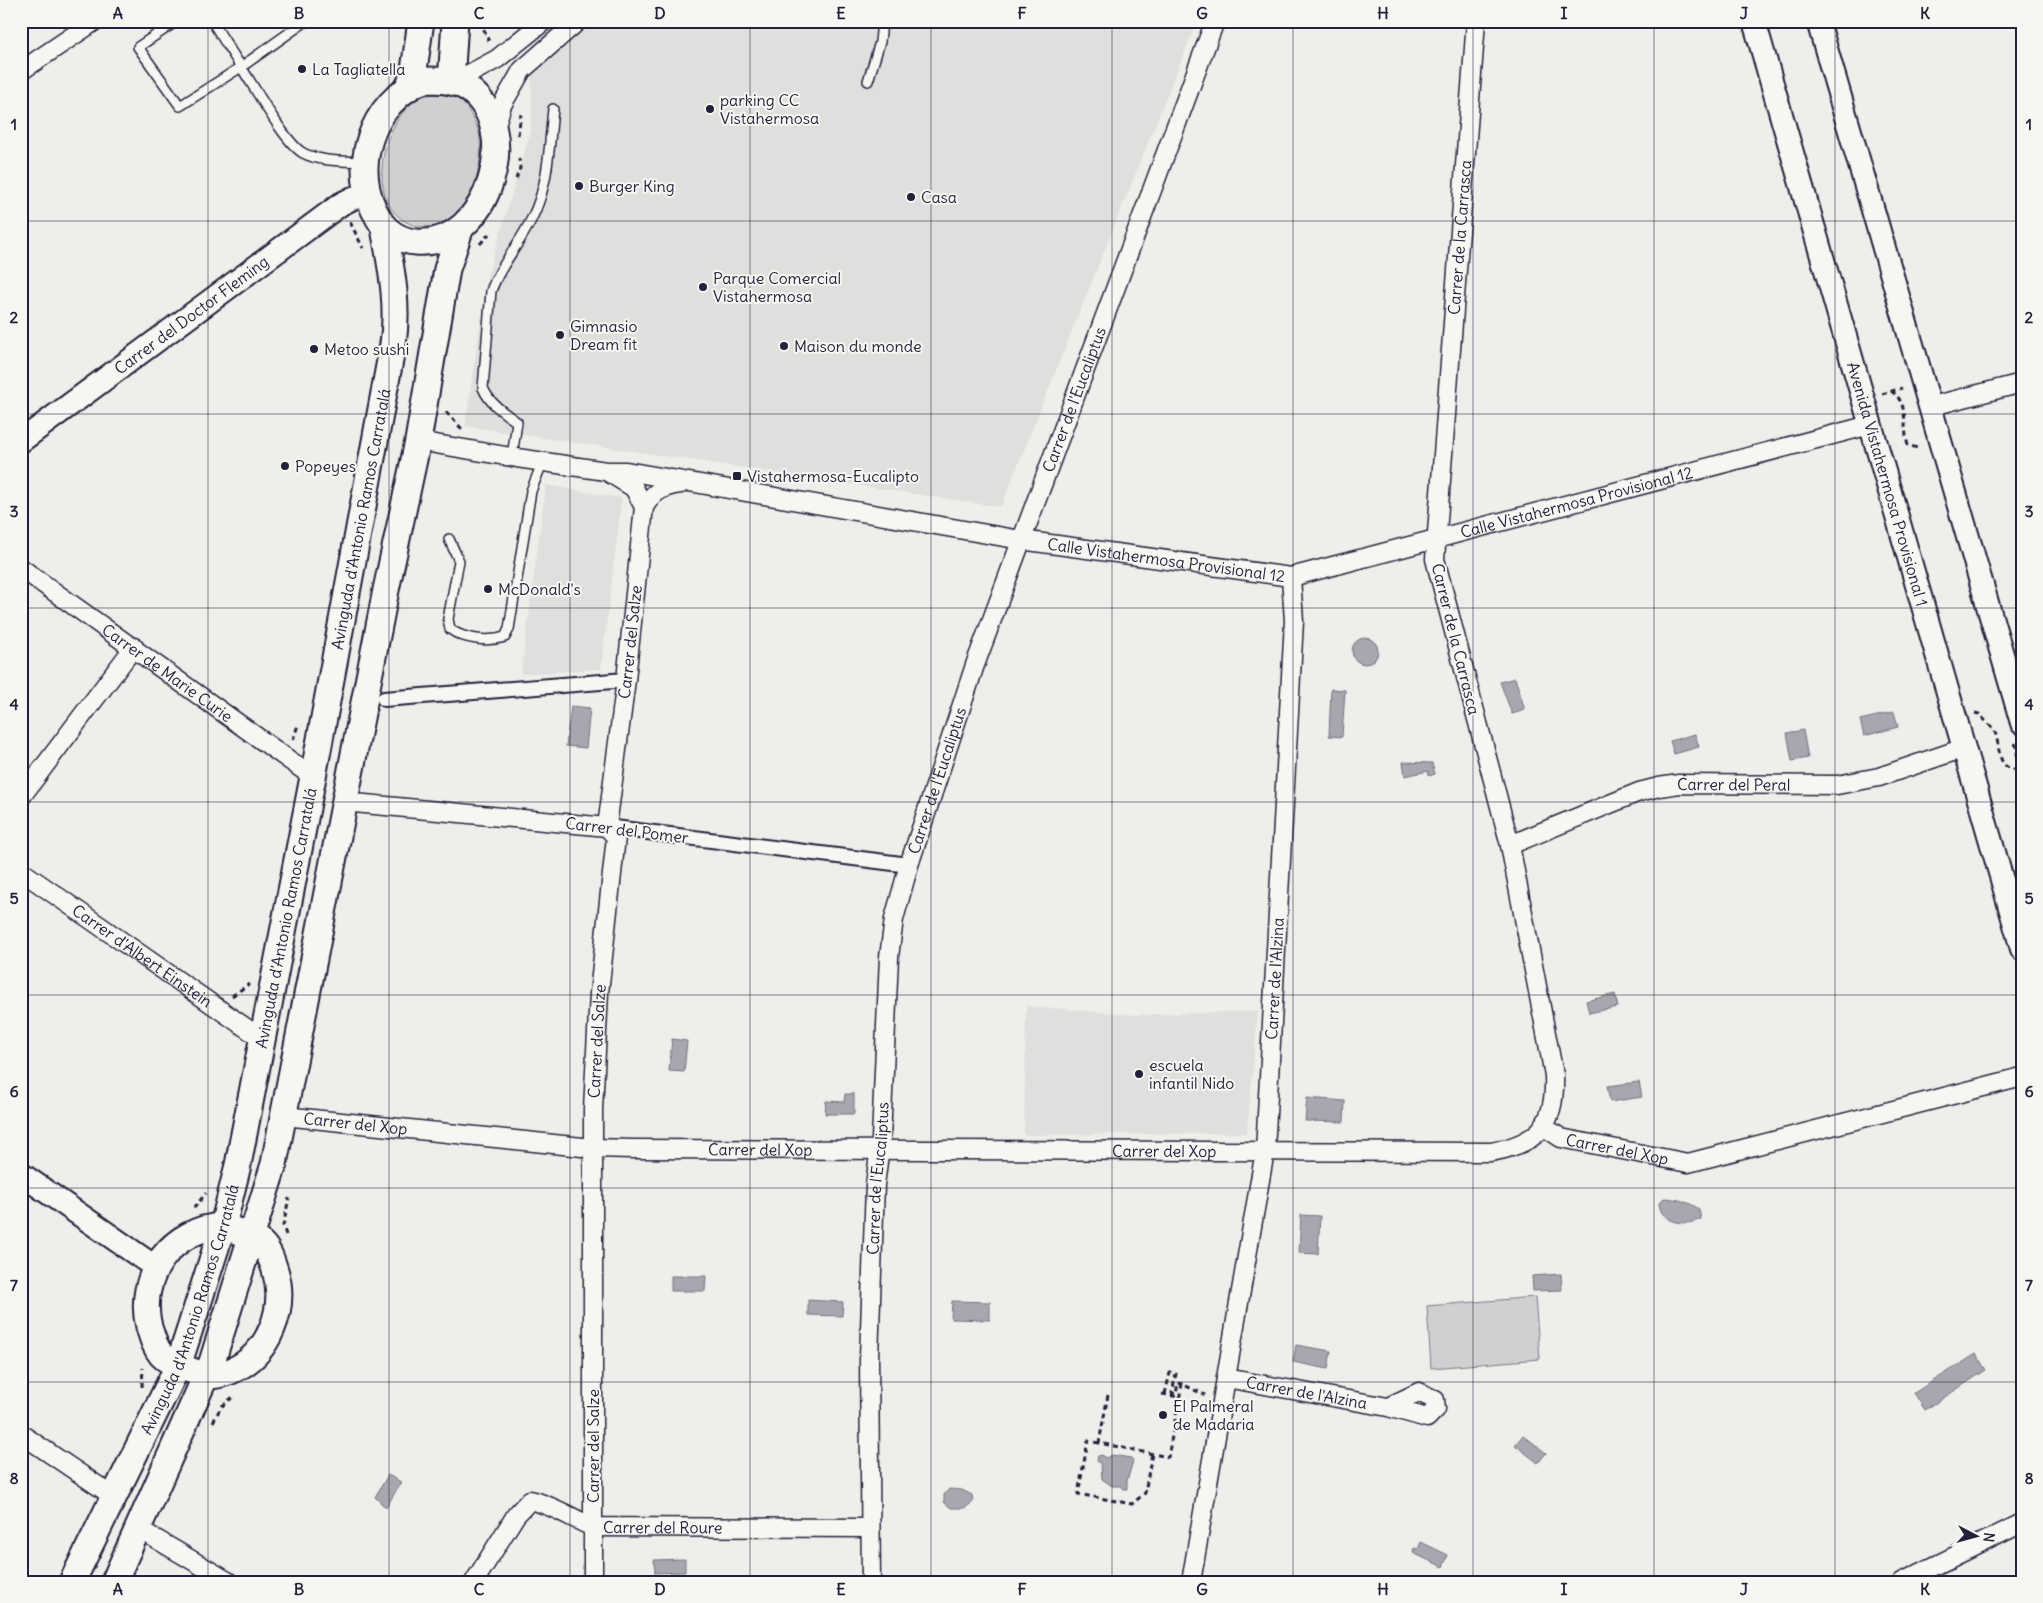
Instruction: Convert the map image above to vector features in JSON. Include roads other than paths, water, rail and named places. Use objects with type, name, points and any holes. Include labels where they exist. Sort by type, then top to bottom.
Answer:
[{"type":"main road","points":[[409,86],[416,62],[422,21]]},
{"type":"main road","points":[[452,82],[455,21]]},
{"type":"main road","points":[[424,80],[452,82],[465,87],[482,104],[494,131],[495,156],[492,178],[484,198],[460,230],[435,241],[408,241],[384,228],[367,196],[365,162],[371,136],[382,113],[395,96],[409,86],[424,80]]},
{"type":"main road","name":"Avinguda d'Antonio Ramos Carratalá","points":[[72,1582],[178,1366],[223,1226],[241,1153],[396,328],[396,297],[384,228]]},
{"type":"main road","name":"Avinguda d'Antonio Ramos Carratalá","points":[[114,1582],[206,1376],[274,1164],[344,802],[418,441],[447,269],[460,230]]},
{"type":"main road","points":[[223,1226],[251,1237],[262,1244],[270,1256],[278,1282],[278,1306],[274,1327],[262,1347],[245,1365],[224,1374],[206,1376],[164,1360],[153,1341],[146,1316],[148,1293],[155,1267],[169,1249],[187,1236],[209,1227],[223,1226]]},
{"type":"street","points":[[21,71],[95,21]]},
{"type":"street","points":[[452,82],[497,59],[544,21]]},
{"type":"street","points":[[494,131],[502,106],[522,70],[578,21]]},
{"type":"street","name":"Carrer de l'Eucaliptus","points":[[871,1582],[869,1358],[875,1185],[880,1150],[889,957],[894,919],[909,865],[975,666],[1215,21]]},
{"type":"street","name":"Carrer de la Carrasca","points":[[1476,21],[1435,559],[1510,845],[1554,1075],[1555,1099],[1551,1114],[1543,1126]]},
{"type":"street","name":"Avenida Vistahermosa Provisional 1","points":[[1754,21],[2022,949]]},
{"type":"street","points":[[1818,21],[1932,406],[2022,724]]},
{"type":"street","name":"Carrer del Doctor Fleming","points":[[21,441],[342,204],[353,198],[367,196]]},
{"type":"street","points":[[1932,406],[2022,382]]},
{"type":"street","name":"Calle Vistahermosa Provisional 12","points":[[418,441],[606,471],[626,471],[1021,540],[1291,577],[1870,424]]},
{"type":"street","name":"Calle Vistahermosa Provisional 12","points":[[606,471],[634,488],[644,507],[657,490],[666,486],[688,483]]},
{"type":"street","name":"Carrer del Salze","points":[[593,1582],[592,1148],[599,993],[616,837],[607,827],[626,680],[644,507]]},
{"type":"street","name":"Carrer de Marie Curie","points":[[21,568],[134,647],[286,760],[313,777]]},
{"type":"street","name":"Carrer de l'Alzina","points":[[1190,1582],[1264,1151],[1294,621],[1291,577]]},
{"type":"street","points":[[21,798],[134,647]]},
{"type":"street","points":[[384,699],[626,680]]},
{"type":"street","name":"Carrer del Peral","points":[[1510,845],[1639,792],[1659,786],[1679,784],[1837,785],[1880,777],[1964,748]]},
{"type":"street","name":"Carrer del Pomer","points":[[344,802],[607,827],[909,865]]},
{"type":"street","name":"Carrer d'Albert Einstein","points":[[21,871],[262,1039]]},
{"type":"street","name":"Carrer del Xop","points":[[284,1116],[592,1148],[1490,1152],[1514,1148],[1543,1126],[1561,1138],[1688,1163],[2022,1076]]},
{"type":"street","points":[[21,1174],[155,1267]]},
{"type":"street","name":"Carrer de l'Alzina","points":[[1226,1378],[1388,1407]]},
{"type":"street","points":[[21,1434],[113,1496]]},
{"type":"street","name":"Carrer del Roure","points":[[474,1582],[516,1515],[530,1500],[551,1505],[571,1518],[593,1527],[870,1528]]},
{"type":"street","points":[[1902,1582],[2022,1524]]},
{"type":"street","points":[[139,1529],[229,1582]]},
{"type":"lane","points":[[176,21],[138,47],[180,106],[241,67],[306,21]]},
{"type":"lane","points":[[212,21],[289,139],[302,152],[332,160],[365,162]]},
{"type":"lane","points":[[868,81],[880,42],[882,21]]},
{"type":"lane","points":[[512,457],[517,422],[496,407],[488,398],[483,388],[491,291],[496,278],[519,243],[533,217],[548,174],[553,110]]},
{"type":"lane","points":[[449,539],[458,561],[448,619],[450,629],[459,636],[495,640],[505,637],[509,629],[532,491],[543,461]]},
{"type":"place","name":"La Tagliatella","points":[[302,69]]},
{"type":"place","name":"parking CC Vistahermosa","points":[[710,109]]},
{"type":"place","name":"Burger King","points":[[579,186]]},
{"type":"place","name":"Casa","points":[[911,197]]},
{"type":"place","name":"Parque Comercial Vistahermosa","points":[[703,287]]},
{"type":"place","name":"Gimnasio Dream fit","points":[[560,335]]},
{"type":"place","name":"Maison du monde","points":[[784,346]]},
{"type":"place","name":"Metoo sushi","points":[[314,349]]},
{"type":"place","name":"Popeyes","points":[[285,466]]},
{"type":"place","name":"Vistahermosa-Eucalipto","points":[[737,476]]},
{"type":"place","name":"McDonald's","points":[[488,589]]},
{"type":"place","name":"escuela infantil Nido","points":[[1139,1074]]},
{"type":"place","name":"El Palmeral de Madaria","points":[[1163,1415]]}]
